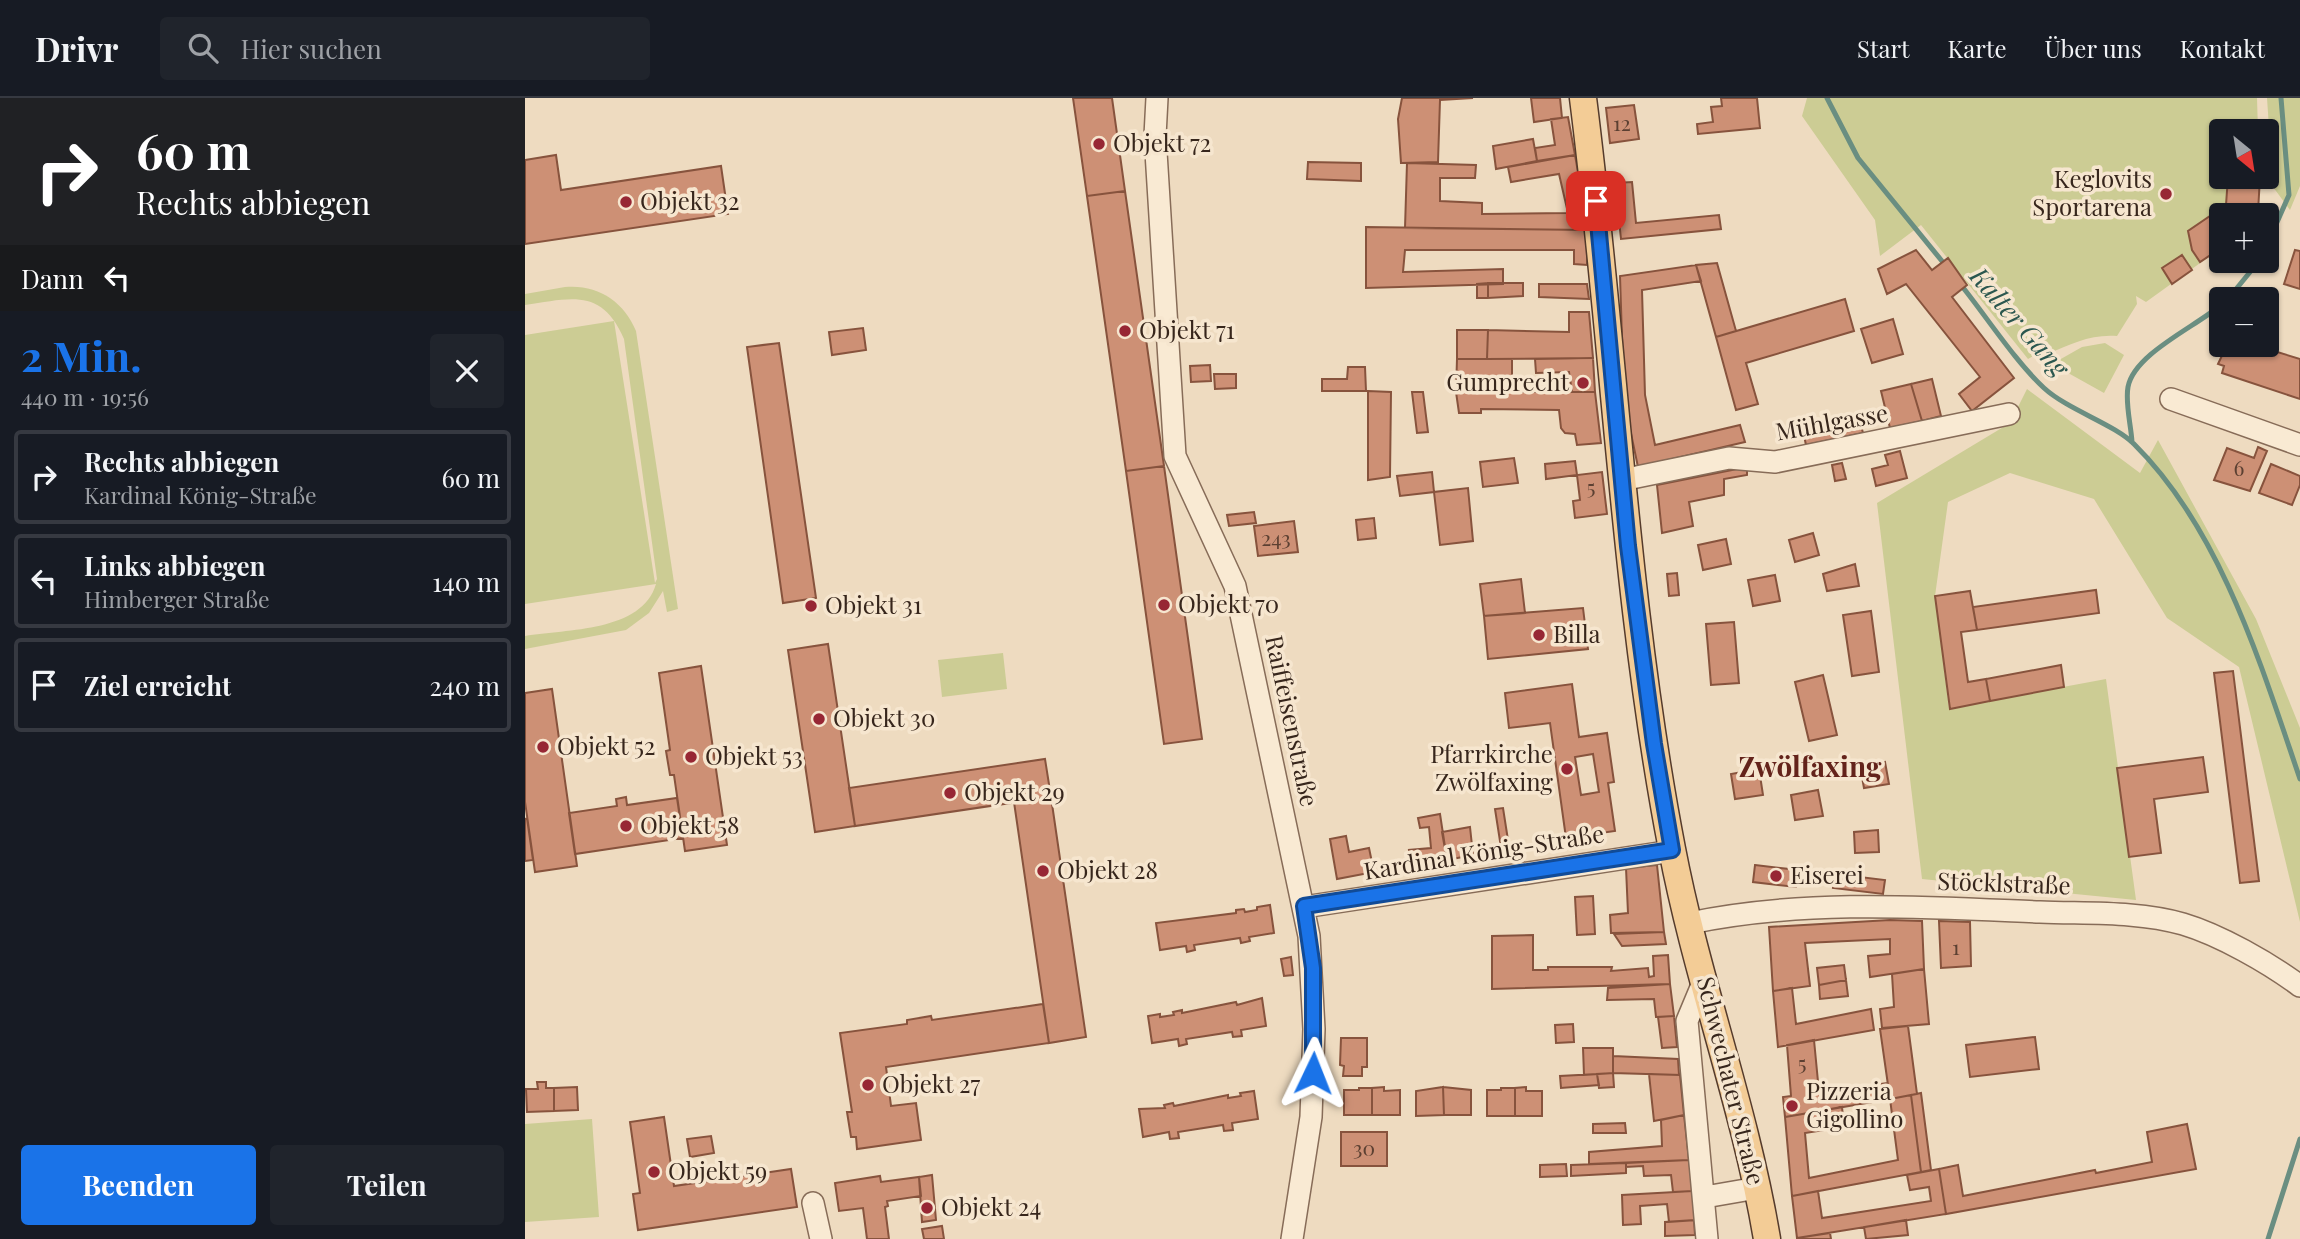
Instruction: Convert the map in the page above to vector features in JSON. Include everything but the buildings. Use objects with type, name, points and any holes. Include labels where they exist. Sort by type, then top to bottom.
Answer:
[{"type":"main road","name":"Schwechater Straße","points":[[1583,98],[1603,252],[1622,480],[1654,744],[1672,850],[1757,1188],[1767,1239]]},
{"type":"street","name":"Raiffeisenstraße","points":[[1157,98],[1155,135],[1175,456],[1235,586],[1304,906],[1313,968],[1312,1104],[1292,1239]]},
{"type":"street","points":[[2171,400],[2300,446]]},
{"type":"street","name":"Mühlgasse","points":[[1622,480],[1729,458],[1775,462],[2009,414]]},
{"type":"street","name":"Kardinal König-Straße","points":[[1304,906],[1672,850]]},
{"type":"street","name":"Stöcklstraße","points":[[1690,923],[1747,913],[1842,907],[2140,916],[2183,924],[2221,940],[2299,985]]},
{"type":"street","points":[[1705,978],[1687,1021],[1707,1239]]},
{"type":"street","points":[[1705,1197],[1757,1188]]},
{"type":"street","points":[[813,1203],[821,1239]]},
{"type":"green space","points":[[1807,98],[2257,98],[2258,119],[2209,119],[2209,189],[2259,189],[2259,203],[2209,203],[2209,257],[2146,302],[2136,296],[2137,304],[2117,336],[2090,338],[2048,354],[2043,350],[2028,359],[1921,225],[1880,256],[1875,220],[1802,116]]},
{"type":"green space","points":[[2267,98],[2300,98],[2300,186],[2290,210],[2274,189],[2279,189],[2279,119],[2268,119]]},
{"type":"green space","points":[[565,287],[588,288],[617,303],[631,320],[636,331],[678,609],[667,612],[663,591],[649,613],[626,630],[525,649],[525,636],[581,629],[619,620],[636,611],[648,600],[656,584],[525,604],[525,335],[614,321],[606,311],[584,300],[557,300],[525,305],[525,294]],"holes":[[[615,323],[624,339],[657,579],[655,583]]]},
{"type":"green space","points":[[2105,343],[2124,355],[2104,393],[2052,364],[2082,347]]},
{"type":"green space","points":[[2027,389],[2140,473],[2158,440],[2256,619],[2300,728],[2300,922],[2239,667],[2167,618],[2094,499],[2010,473],[1948,502],[1935,596],[1949,708],[2106,679],[2136,900],[1922,879],[1877,503],[2010,423]]},
{"type":"green space","points":[[1003,653],[1007,689],[942,697],[938,660]]},
{"type":"green space","points":[[592,1119],[599,1217],[525,1222],[525,1124]]},
{"type":"waterway","name":"Kalter Gang","points":[[1827,98],[1858,158],[1946,266]]},
{"type":"waterway","points":[[2279,218],[2289,195],[2281,98]]},
{"type":"waterway","points":[[2238,287],[2249,273]]},
{"type":"waterway","name":"Kalter Gang","points":[[1961,285],[2012,352],[2044,388],[2125,437],[2165,478],[2191,517],[2235,601],[2300,779]]},
{"type":"waterway","points":[[2132,442],[2127,393],[2133,375],[2153,352],[2209,314]]},
{"type":"waterway","name":"Kalter Gang","points":[[2268,1239],[2300,1139]]},
{"type":"place","name":"Objekt 72","points":[[1099,144]]},
{"type":"place","name":"Keglovits Sportarena","points":[[2166,194]]},
{"type":"place","name":"Objekt 32","points":[[626,202]]},
{"type":"place","name":"Objekt 71","points":[[1125,331]]},
{"type":"place","name":"Gumprecht","points":[[1583,383]]},
{"type":"place","name":"Objekt 70","points":[[1164,605]]},
{"type":"place","name":"Objekt 31","points":[[811,606]]},
{"type":"place","name":"Billa","points":[[1539,635]]},
{"type":"place","name":"Objekt 30","points":[[819,719]]},
{"type":"place","name":"Objekt 52","points":[[543,747]]},
{"type":"place","name":"Objekt 53","points":[[691,757]]},
{"type":"place","name":"Pfarrkirche Zwölfaxing","points":[[1567,769]]},
{"type":"place","name":"Objekt 29","points":[[950,793]]},
{"type":"place","name":"Objekt 58","points":[[626,826]]},
{"type":"place","name":"Objekt 28","points":[[1043,871]]},
{"type":"place","name":"Eiserei","points":[[1776,876]]},
{"type":"place","name":"Objekt 27","points":[[868,1085]]},
{"type":"place","name":"Pizzeria Gigollino","points":[[1792,1106]]},
{"type":"place","name":"Objekt 59","points":[[654,1172]]},
{"type":"place","name":"Objekt 24","points":[[927,1208]]},
{"type":"district","name":"Zwölfaxing","points":[[1810,767]]},
{"type":"route","points":[[1313,1073],[1313,968],[1304,906],[1672,850],[1654,744],[1628,546],[1614,407],[1603,252],[1596,201]]}]
